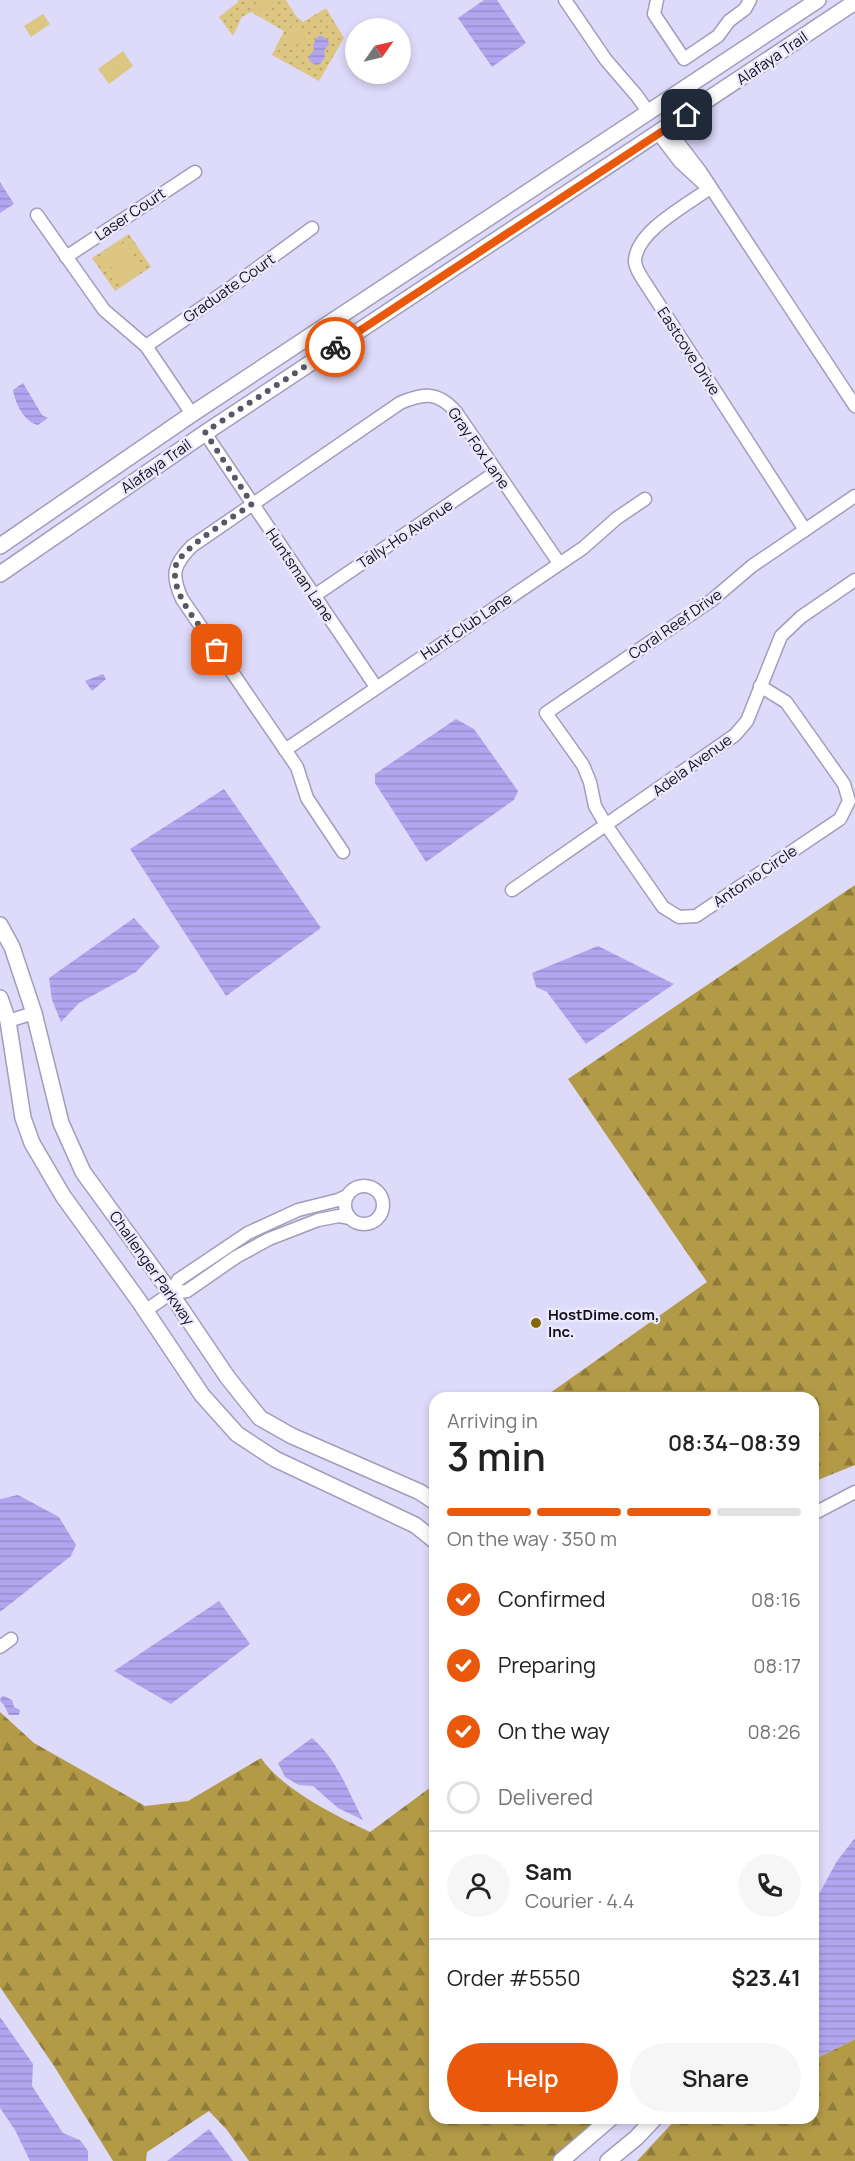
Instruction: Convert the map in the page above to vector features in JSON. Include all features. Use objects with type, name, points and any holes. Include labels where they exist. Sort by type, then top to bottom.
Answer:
[{"type":"main road","name":"Alafaya Trail","points":[[0,546],[192,414],[818,0]]},
{"type":"main road","name":"Alafaya Trail","points":[[0,574],[205,432],[855,2]]},
{"type":"main road","points":[[522,224],[524,208],[542,184]]},
{"type":"main road","points":[[496,241],[509,222],[507,207]]},
{"type":"main road","points":[[205,432],[204,421],[217,398]]},
{"type":"main road","points":[[183,447],[193,428],[192,414]]},
{"type":"main road","name":"Challenger Parkway","points":[[0,925],[12,947],[34,1013],[61,1123],[83,1172],[171,1293],[228,1378],[260,1418],[292,1436],[420,1492],[429,1499]]},
{"type":"main road","name":"Challenger Parkway","points":[[0,998],[8,1021],[23,1118],[32,1143],[63,1196],[202,1395],[237,1434],[275,1459],[415,1525],[429,1536]]},
{"type":"main road","points":[[561,2161],[604,2124]]},
{"type":"main road","points":[[608,2161],[649,2124]]},
{"type":"street","points":[[565,0],[606,60],[649,112]]},
{"type":"street","points":[[657,0],[654,14],[684,60],[718,36],[729,21],[745,9],[750,0]]},
{"type":"street","points":[[663,130],[680,162],[710,188],[855,406]]},
{"type":"street","name":"Laser Court","points":[[66,257],[195,172]]},
{"type":"street","name":"Eastcove Drive","points":[[710,188],[649,232],[638,245],[634,263],[805,530]]},
{"type":"street","points":[[37,215],[104,310],[146,346],[192,414]]},
{"type":"street","name":"Graduate Court","points":[[146,346],[312,228]]},
{"type":"street","name":"Gray Fox Lane","points":[[343,852],[307,798],[300,774],[285,750],[182,599],[175,576],[176,565],[187,551],[252,504],[400,403],[418,395],[439,398],[448,403],[559,563]]},
{"type":"street","name":"Huntsman Lane","points":[[205,432],[376,687]]},
{"type":"street","name":"Tally-Ho Avenue","points":[[314,596],[496,472]]},
{"type":"street","name":"Coral Reef Drive","points":[[583,765],[546,712],[712,600],[752,566],[855,496]]},
{"type":"street","name":"Hunt Club Lane","points":[[285,750],[583,548],[617,518],[645,499]]},
{"type":"street","name":"Adela Avenue","points":[[513,890],[735,735],[747,721],[781,636],[801,617],[855,580]]},
{"type":"street","name":"Antonio Circle","points":[[583,765],[590,782],[595,806],[663,907],[679,917],[696,916],[840,819],[849,801],[844,784],[786,702],[760,686]]},
{"type":"street","points":[[8,1021],[34,1013]]},
{"type":"street","points":[[145,1311],[171,1293],[178,1280],[248,1233],[288,1214],[347,1196],[357,1187],[369,1187],[380,1195],[383,1206],[380,1216],[372,1223],[356,1223],[350,1218],[345,1207],[347,1196]]},
{"type":"street","points":[[171,1293],[187,1291],[252,1247],[290,1230],[318,1220],[339,1216],[350,1218]]},
{"type":"street","points":[[819,1511],[855,1492]]},
{"type":"street","points":[[0,1647],[11,1639]]},
{"type":"green space","points":[[855,885],[855,1465],[819,1480],[819,1392],[551,1392],[707,1282],[568,1079]]},
{"type":"green space","points":[[0,1712],[34,1743],[145,1806],[188,1801],[261,1758],[270,1769],[296,1791],[326,1810],[370,1832],[429,1788],[429,2124],[591,2124],[551,2161],[249,2161],[227,2130],[209,2111],[147,2152],[146,2161],[113,2161],[54,2066],[0,1987]]},
{"type":"green space","points":[[855,2039],[855,2161],[637,2161],[671,2124],[819,2124],[819,2057]]},
{"type":"shaded area","points":[[238,0],[286,0],[296,16],[303,22],[326,8],[344,38],[319,81],[272,55],[284,31],[251,12],[242,17],[233,36],[219,17]]},
{"type":"shaded area","points":[[254,0],[280,0],[262,12]]},
{"type":"shaded area","points":[[484,0],[497,0],[526,43],[492,67],[458,18]]},
{"type":"shaded area","points":[[43,14],[50,24],[31,37],[24,26]]},
{"type":"shaded area","points":[[294,23],[308,33],[299,46],[285,36]]},
{"type":"shaded area","points":[[318,36],[328,40],[329,44],[324,51],[325,57],[320,64],[316,65],[309,61],[309,57],[314,50],[313,44]]},
{"type":"shaded area","points":[[123,51],[133,66],[109,84],[98,69]]},
{"type":"shaded area","points":[[0,182],[14,204],[0,213]]},
{"type":"shaded area","points":[[129,234],[151,267],[115,291],[92,258]]},
{"type":"shaded area","points":[[125,242],[133,253],[108,269],[101,257]]},
{"type":"shaded area","points":[[135,256],[142,268],[118,284],[111,272]]},
{"type":"shaded area","points":[[23,383],[42,415],[48,418],[38,425],[24,416],[16,401],[13,390]]},
{"type":"shaded area","points":[[103,674],[106,679],[92,691],[85,681]]},
{"type":"shaded area","points":[[456,719],[474,729],[518,791],[514,800],[426,862],[375,783],[375,774]]},
{"type":"shaded area","points":[[224,789],[321,928],[226,996],[130,849]]},
{"type":"shaded area","points":[[134,918],[160,947],[136,972],[79,1003],[61,1022],[52,1000],[49,978]]},
{"type":"shaded area","points":[[598,946],[674,984],[586,1044],[547,992],[536,987],[532,973]]},
{"type":"shaded area","points":[[18,1495],[59,1517],[76,1545],[71,1556],[0,1612],[0,1499]]},
{"type":"shaded area","points":[[219,1601],[250,1644],[171,1704],[114,1671]]},
{"type":"shaded area","points":[[4,1696],[12,1700],[14,1707],[20,1710],[19,1715],[9,1715],[0,1701]]},
{"type":"shaded area","points":[[312,1738],[321,1746],[335,1766],[363,1820],[338,1808],[313,1786],[299,1785],[285,1777],[278,1763]]},
{"type":"shaded area","points":[[855,1838],[855,2039],[819,2057],[819,1894],[837,1861]]},
{"type":"shaded area","points":[[0,2017],[33,2064],[32,2086],[63,2133],[80,2140],[88,2151],[88,2161],[30,2161],[15,2130],[0,2108]]},
{"type":"shaded area","points":[[209,2129],[233,2161],[167,2161]]},
{"type":"way so far","points":[[217,650],[182,599],[176,586],[176,565],[192,546],[252,504],[205,432],[335,347]]},
{"type":"place","name":"HostDime.com, Inc.","points":[[536,1323]]},
{"type":"route","points":[[335,347],[687,115]]}]
